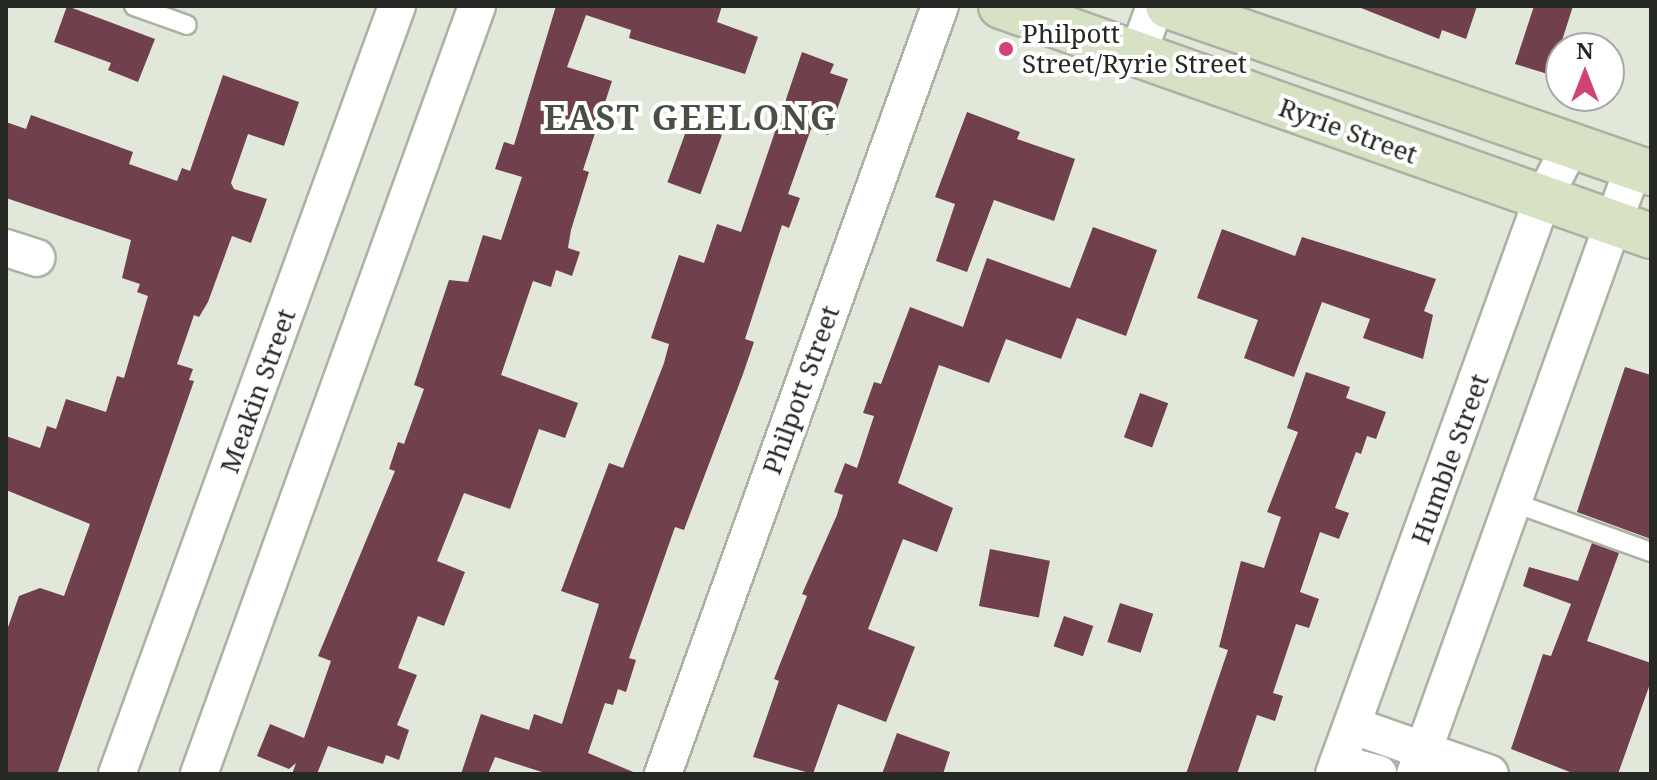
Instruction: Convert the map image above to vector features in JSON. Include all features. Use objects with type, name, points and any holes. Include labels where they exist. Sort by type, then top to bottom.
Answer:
[{"type":"main road","name":"Ryrie Street","points":[[1001,6],[1632,230]]},
{"type":"main road","points":[[1168,6],[1642,170]]},
{"type":"street","name":"Meakin Street","points":[[117,774],[397,6]]},
{"type":"street","points":[[199,774],[477,6]]},
{"type":"street","name":"Philpott Street","points":[[663,774],[940,6]]},
{"type":"street","points":[[1137,56],[1155,6]]},
{"type":"street","name":"Humble Street","points":[[1336,768],[1354,726],[1542,200],[1571,146]]},
{"type":"street","points":[[1419,762],[1512,502],[1632,230],[1642,170]]},
{"type":"street","points":[[1354,726],[1419,762],[1490,774]]},
{"type":"street","points":[[1336,768],[1379,774]]},
{"type":"lane","points":[[134,6],[187,25]]},
{"type":"lane","points":[[1512,502],[1651,552]]},
{"type":"building","points":[[67,6],[155,39],[138,82],[108,70],[111,63],[54,42]]},
{"type":"building","points":[[556,6],[722,6],[717,22],[758,37],[745,74],[629,38],[631,30],[586,15],[567,67],[612,81],[583,170],[589,172],[571,230],[568,248],[580,252],[572,276],[556,270],[551,287],[533,281],[501,375],[578,403],[565,438],[539,429],[510,509],[464,493],[437,561],[465,572],[444,626],[418,616],[398,668],[417,675],[397,725],[409,730],[399,760],[386,755],[383,764],[328,746],[317,774],[292,774],[296,763],[289,769],[257,756],[270,724],[304,738],[331,661],[318,656],[395,471],[389,469],[398,442],[404,444],[424,389],[414,385],[449,280],[468,282],[483,235],[501,240],[522,177],[495,169],[504,142],[514,145]]},
{"type":"building","points":[[1356,6],[1477,6],[1466,39],[1442,30],[1439,39]]},
{"type":"building","points":[[1534,6],[1573,6],[1565,32],[1545,32],[1545,73],[1515,64]]},
{"type":"building","points":[[802,52],[834,64],[830,73],[848,79],[828,135],[811,129],[788,194],[800,198],[789,228],[782,225],[745,339],[754,342],[743,374],[684,530],[675,527],[629,658],[636,660],[626,692],[618,689],[613,705],[605,703],[588,753],[638,774],[548,774],[495,757],[488,774],[461,774],[481,714],[529,730],[534,714],[562,724],[599,604],[561,591],[609,463],[623,468],[664,363],[669,344],[651,338],[679,255],[704,263],[717,224],[741,232]]},
{"type":"building","points":[[223,75],[299,102],[284,146],[248,134],[231,183],[234,189],[267,199],[251,243],[232,236],[208,302],[199,317],[194,315],[177,364],[193,369],[189,380],[194,381],[57,774],[6,774],[6,633],[19,596],[40,588],[64,596],[90,524],[6,490],[6,436],[40,448],[47,426],[56,429],[66,399],[106,412],[117,376],[124,378],[148,296],[137,292],[140,284],[122,278],[131,240],[6,198],[6,122],[26,129],[31,115],[133,152],[129,164],[177,181],[182,168],[190,171]]},
{"type":"building","points":[[967,112],[1020,132],[1017,139],[1075,159],[1054,221],[994,200],[967,272],[936,261],[955,204],[935,197]]},
{"type":"building","points":[[689,123],[722,135],[700,194],[667,182]]},
{"type":"building","points":[[1093,227],[1157,250],[1126,336],[1077,318],[1061,359],[1006,339],[989,383],[939,365],[898,483],[953,508],[937,552],[903,539],[868,629],[915,647],[886,722],[838,704],[813,774],[753,757],[779,681],[774,679],[807,596],[802,594],[837,515],[843,495],[834,492],[845,463],[857,468],[874,416],[863,413],[874,382],[881,384],[910,307],[963,327],[987,258],[1070,288]]},
{"type":"building","points":[[1222,229],[1295,256],[1302,237],[1436,279],[1424,311],[1433,315],[1423,359],[1363,338],[1370,319],[1322,302],[1294,377],[1244,358],[1258,320],[1197,298]]},
{"type":"building","points":[[1625,367],[1651,375],[1651,539],[1577,512]]},
{"type":"building","points":[[1306,372],[1350,387],[1346,398],[1386,412],[1376,439],[1367,436],[1361,454],[1356,452],[1335,508],[1349,513],[1339,539],[1320,532],[1300,592],[1319,599],[1309,628],[1296,624],[1273,693],[1283,696],[1275,721],[1257,715],[1237,774],[1186,774],[1228,650],[1219,647],[1241,561],[1264,568],[1281,517],[1267,512],[1298,432],[1287,428]]},
{"type":"building","points":[[1140,393],[1168,403],[1152,447],[1124,437]]},
{"type":"building","points":[[1592,543],[1619,553],[1587,641],[1651,663],[1651,681],[1618,774],[1575,774],[1511,749],[1543,654],[1551,656],[1571,604],[1523,586],[1529,567],[1578,581]]},
{"type":"building","points":[[990,549],[1050,561],[1039,618],[979,606]]},
{"type":"building","points":[[1120,603],[1153,614],[1141,653],[1107,642]]},
{"type":"building","points":[[1064,616],[1093,626],[1083,656],[1054,646]]},
{"type":"building","points":[[897,733],[950,752],[943,774],[882,774]]},
{"type":"place","name":"Philpott Street/Ryrie Street","points":[[1006,49]]},
{"type":"district","name":"EAST GEELONG","points":[[691,118]]}]
